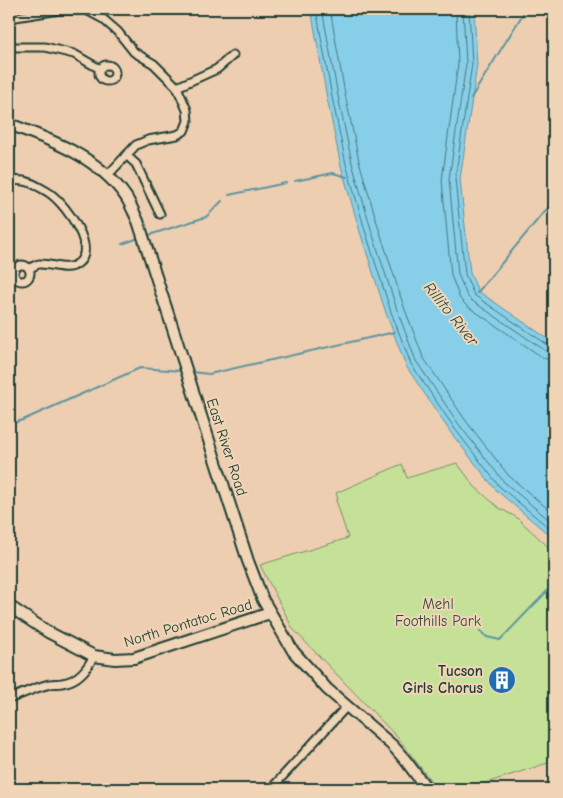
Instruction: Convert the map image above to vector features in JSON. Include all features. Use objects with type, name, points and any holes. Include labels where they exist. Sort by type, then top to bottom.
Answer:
[{"type":"street","points":[[9,18],[60,10],[87,9],[103,19],[118,32],[134,52],[154,64],[177,87],[187,110],[188,121],[184,131],[177,135],[148,140],[136,145],[107,176]]},
{"type":"street","points":[[9,47],[45,47],[74,54],[100,69]]},
{"type":"street","points":[[177,87],[216,69],[233,54]]},
{"type":"street","name":"East River Road","points":[[9,124],[62,146],[94,165],[125,196],[138,221],[259,592],[293,651],[327,689],[393,746],[427,789]]},
{"type":"street","points":[[126,155],[136,164],[160,214]]},
{"type":"street","points":[[9,180],[28,182],[52,195],[69,211],[79,228],[82,238],[83,256],[77,264],[68,267],[41,264],[29,269]]},
{"type":"street","name":"North Pontatoc Road","points":[[9,606],[48,632],[94,656],[115,659],[134,658],[270,613]]},
{"type":"street","points":[[9,699],[52,684],[64,683],[78,678],[89,666],[94,656]]},
{"type":"street","points":[[271,789],[347,706]]},
{"type":"green space","name":"Mehl Foothills Park","points":[[457,463],[475,487],[499,508],[516,517],[554,552],[554,761],[467,789],[437,789],[399,739],[293,629],[260,565],[348,538],[336,500],[338,499],[336,493],[402,464],[407,478]]},
{"type":"water","name":"Rillito River","points":[[311,9],[474,9],[477,65],[460,179],[470,273],[478,291],[554,343],[554,539],[496,490],[451,433],[406,366],[386,313],[341,166]]},
{"type":"waterway","points":[[471,98],[526,9]]},
{"type":"waterway","points":[[295,181],[333,173],[347,177]]},
{"type":"waterway","points":[[229,195],[286,183]]},
{"type":"waterway","points":[[149,235],[206,217],[222,201]]},
{"type":"waterway","points":[[477,293],[554,202]]},
{"type":"waterway","points":[[122,244],[139,238]]},
{"type":"waterway","points":[[192,372],[209,374],[395,332]]},
{"type":"waterway","points":[[9,424],[23,420],[140,368],[182,371]]},
{"type":"waterway","points":[[480,631],[487,637],[500,640],[554,584]]},
{"type":"place","name":"Tucson Girls Chorus","points":[[502,680]]}]
